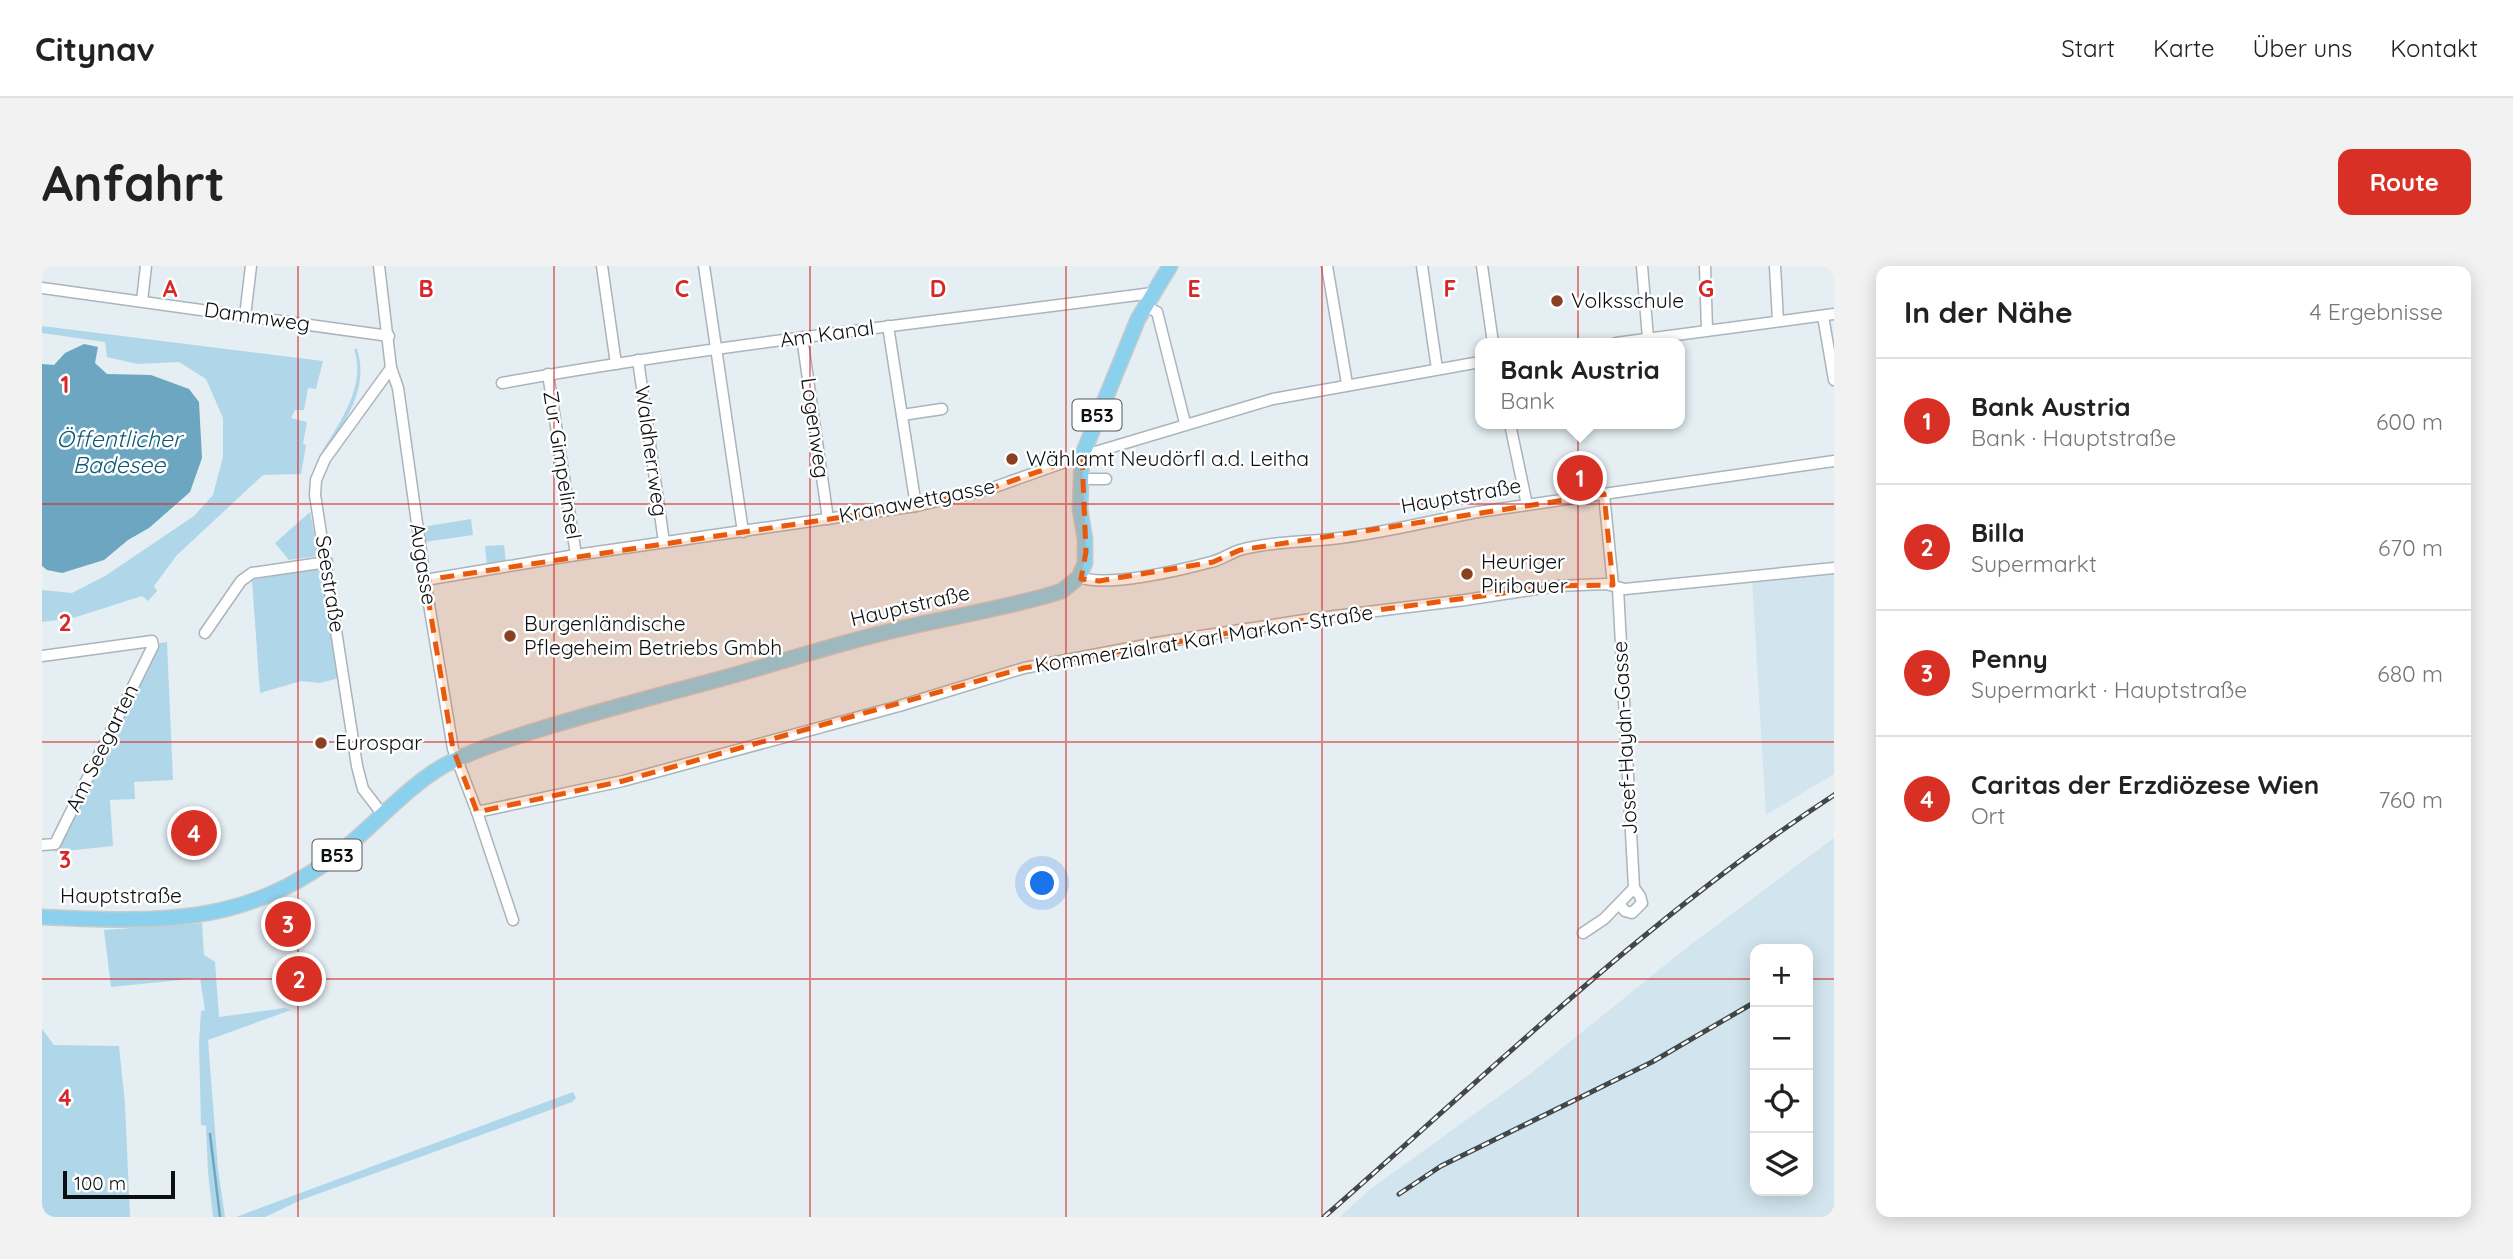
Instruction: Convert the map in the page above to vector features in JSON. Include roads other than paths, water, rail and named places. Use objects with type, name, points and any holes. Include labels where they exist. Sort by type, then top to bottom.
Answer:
[{"type":"main road","name":"B53","points":[[1079,577],[1083,571],[1086,552],[1080,509],[1082,456],[1148,300],[1170,266]]},
{"type":"main road","name":"Hauptstraße","points":[[42,917],[137,921],[189,918],[239,906],[274,893],[338,854],[445,765],[504,741],[848,642],[1049,596],[1062,591],[1079,577]]},
{"type":"street","points":[[142,301],[146,266]]},
{"type":"street","points":[[245,316],[251,266]]},
{"type":"street","name":"Augasse","points":[[379,266],[391,368],[397,388],[425,580],[457,760]]},
{"type":"street","points":[[602,266],[616,364]]},
{"type":"street","points":[[704,266],[743,532]]},
{"type":"street","points":[[1327,266],[1348,384]]},
{"type":"street","points":[[1422,266],[1437,369]]},
{"type":"street","points":[[1482,266],[1492,338]]},
{"type":"street","points":[[1642,266],[1648,338],[1829,315],[1834,380]]},
{"type":"street","points":[[1705,266],[1707,330]]},
{"type":"street","points":[[1774,266],[1778,321]]},
{"type":"street","name":"Dammweg","points":[[42,288],[389,336]]},
{"type":"street","points":[[1148,300],[1157,312],[1185,423]]},
{"type":"street","name":"Am Kanal","points":[[502,383],[638,360],[888,326],[1148,300]]},
{"type":"street","points":[[888,326],[916,506]]},
{"type":"street","name":"Logenweg","points":[[802,338],[828,519]]},
{"type":"street","name":"Waldherrweg","points":[[638,360],[664,542]]},
{"type":"street","name":"Kranawettgasse","points":[[425,580],[576,555],[916,506],[992,488],[1185,423],[1273,398],[1475,363]]},
{"type":"street","name":"Seestraße","points":[[383,815],[363,789],[357,766],[316,495],[325,458],[391,368]]},
{"type":"street","name":"Zur Gimpelinsel","points":[[548,374],[576,555]]},
{"type":"street","points":[[902,415],[942,409]]},
{"type":"street","points":[[1511,429],[1527,505]]},
{"type":"street","name":"Hauptstraße","points":[[1079,577],[1099,581],[1124,580],[1213,562],[1240,550],[1330,539],[1527,505],[1834,461]]},
{"type":"street","points":[[1080,479],[1106,479]]},
{"type":"street","name":"Josef-Haydn-Gasse","points":[[1604,494],[1615,587],[1634,888],[1642,903],[1632,913],[1625,911],[1619,904]]},
{"type":"street","points":[[205,633],[241,581],[252,573],[327,562]]},
{"type":"street","name":"Kommerzialrat Karl Markon-Straße","points":[[477,812],[623,781],[899,706],[1024,668],[1156,643],[1556,586],[1615,587],[1834,568]]},
{"type":"street","name":"Am Seegarten","points":[[42,656],[152,641],[153,646],[55,844],[42,845]]},
{"type":"street","points":[[457,760],[513,920]]},
{"type":"street","name":"Josef-Haydn-Gasse","points":[[1583,933],[1604,919],[1634,888]]},
{"type":"water","name":"Öffentlicher Badesee","points":[[84,344],[98,347],[95,363],[107,374],[151,375],[189,389],[199,402],[202,458],[190,492],[149,528],[128,540],[104,560],[62,573],[47,570],[42,566],[42,364],[54,365],[65,353]]},
{"type":"waterway","points":[[210,1134],[220,1217]]},
{"type":"railway","points":[[1324,1217],[1635,943],[1766,842],[1834,795]]},
{"type":"railway","points":[[1399,1194],[1441,1166],[1652,1062],[1750,1005]]},
{"type":"place","name":"Volksschule","points":[[1557,301]]},
{"type":"place","name":"Wählamt Neudörfl a.d. Leitha","points":[[1012,459]]},
{"type":"place","name":"Bank Austria","points":[[1580,478]]},
{"type":"place","name":"Heuriger Piribauer","points":[[1467,574]]},
{"type":"place","name":"Burgenländische Pflegeheim Betriebs Gmbh","points":[[510,636]]},
{"type":"place","name":"Eurospar","points":[[321,743]]},
{"type":"place","name":"Caritas der Erzdiözese Wien","points":[[194,833]]},
{"type":"place","name":"Penny","points":[[288,924]]},
{"type":"place","name":"Billa","points":[[299,979]]}]
